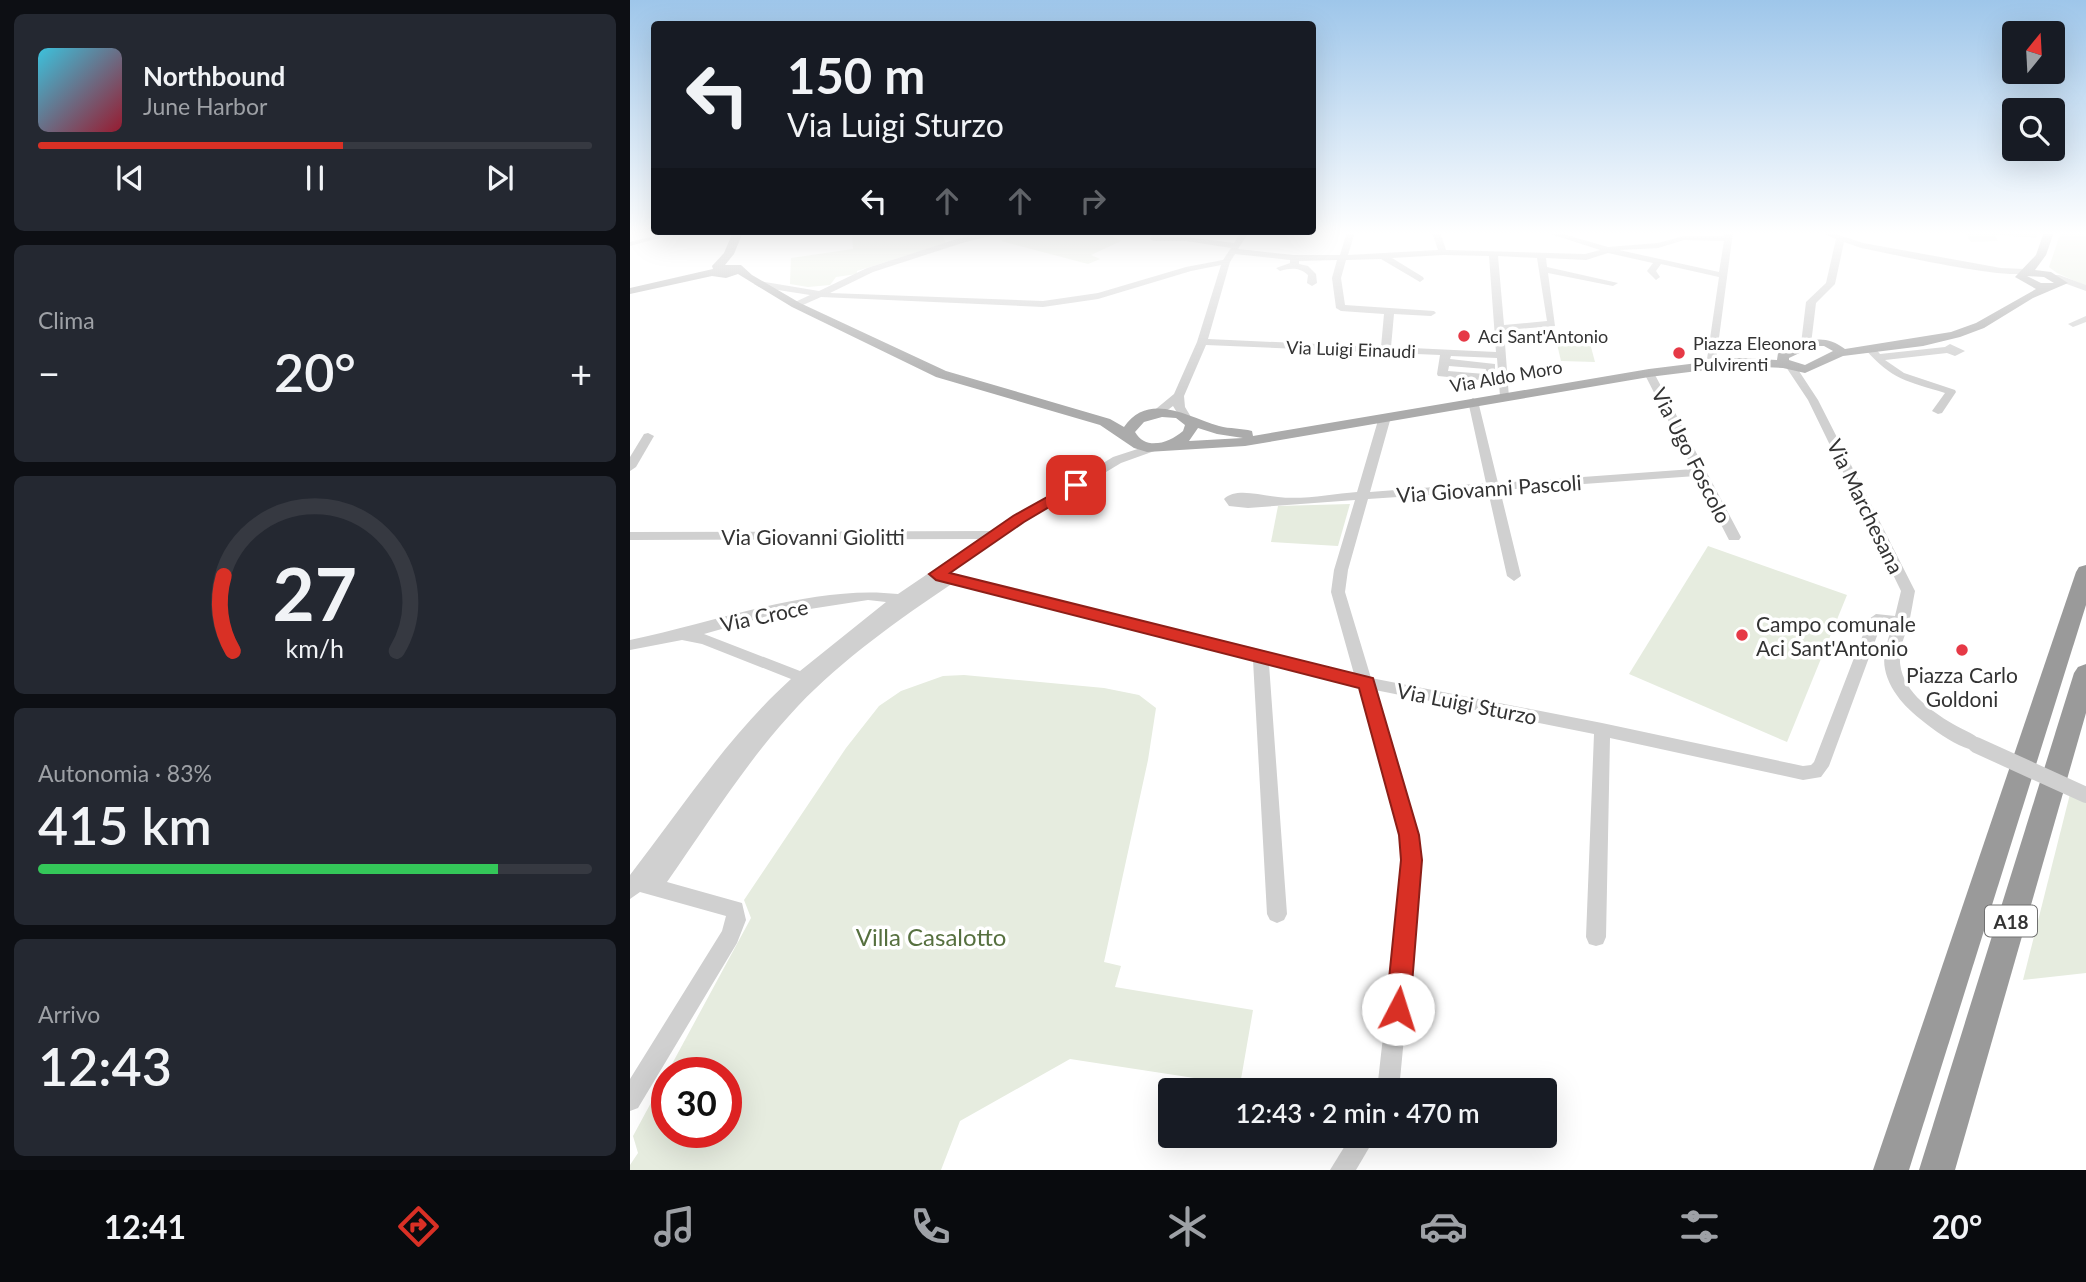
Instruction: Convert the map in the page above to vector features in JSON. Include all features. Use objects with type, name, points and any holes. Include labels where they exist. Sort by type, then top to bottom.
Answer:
[{"type":"highway","name":"A18","points":[[1891,1170],[2086,572]]},
{"type":"highway","name":"A18","points":[[1937,1170],[2086,673]]},
{"type":"main road","points":[[630,291],[650,287]]},
{"type":"main road","points":[[754,287],[942,374],[1105,422],[1142,446],[1245,442],[1282,434]]},
{"type":"main road","points":[[764,287],[794,304]]},
{"type":"main road","points":[[2022,297],[2023,287]]},
{"type":"main road","points":[[1832,346],[1892,345],[1931,340],[1971,329],[2022,297],[2044,287]]},
{"type":"main road","points":[[1788,362],[1807,338],[1832,346],[1875,353],[1892,345]]},
{"type":"main road","points":[[1815,368],[1832,346]]},
{"type":"main road","name":"Via Aldo Moro","points":[[1282,434],[1649,373],[1738,362],[1788,362],[1804,370],[1815,368]]},
{"type":"main road","points":[[1066,409],[1119,416],[1172,413],[1228,432],[1282,434]]},
{"type":"main road","points":[[1129,437],[1132,424],[1153,414]]},
{"type":"main road","points":[[1158,447],[1175,444],[1187,437],[1192,429],[1186,418]]},
{"type":"street","points":[[776,287],[834,296],[1063,303],[1132,287]]},
{"type":"street","points":[[794,304],[816,297],[832,287]]},
{"type":"street","points":[[849,287],[901,298]]},
{"type":"street","points":[[1186,418],[1179,407],[1179,396],[1202,342],[1219,287]]},
{"type":"street","points":[[1338,287],[1341,308],[1431,313]]},
{"type":"street","points":[[1495,287],[1505,396]]},
{"type":"street","points":[[1498,328],[1552,324],[1545,287]]},
{"type":"street","points":[[1711,366],[1721,287]]},
{"type":"street","points":[[1807,338],[1811,302],[1827,287]]},
{"type":"street","points":[[1386,350],[1389,311]]},
{"type":"street","points":[[2073,324],[2086,320]]},
{"type":"street","name":"Via Luigi Einaudi","points":[[1202,342],[1386,350],[1445,357],[1501,355]]},
{"type":"street","points":[[1875,353],[1948,350]]},
{"type":"street","points":[[1875,353],[1884,365],[1912,379],[1951,392],[1938,411]]},
{"type":"street","name":"Via Marchesana","points":[[1788,362],[1813,400],[1908,591],[1892,654],[1896,679],[1905,695],[1935,723],[1976,745],[2086,795]]},
{"type":"street","points":[[1813,400],[1809,380],[1815,368]]},
{"type":"street","name":"Via Ugo Foscolo","points":[[1649,373],[1734,537]]},
{"type":"street","points":[[1153,414],[1179,396]]},
{"type":"street","points":[[1473,401],[1514,576]]},
{"type":"street","points":[[1385,417],[1341,570],[1338,592],[1367,683],[1409,835],[1412,860],[1389,1078]]},
{"type":"street","points":[[630,467],[648,436]]},
{"type":"street","points":[[1117,460],[1127,449],[1129,437]]},
{"type":"street","points":[[640,887],[791,703],[851,650],[995,535],[1117,460],[1158,447]]},
{"type":"street","name":"Via Giovanni Pascoli","points":[[1278,501],[1362,498],[1700,472]]},
{"type":"street","name":"Via Giovanni Giolitti","points":[[630,536],[995,535]]},
{"type":"street","points":[[640,887],[743,740],[800,677],[900,598],[944,576]]},
{"type":"street","name":"Via Luigi Sturzo","points":[[944,576],[1367,683],[1602,729],[1803,773],[1815,772],[1821,766],[1876,619],[1902,622]]},
{"type":"street","name":"Via Croce","points":[[630,645],[680,635],[771,610],[868,595],[900,598]]},
{"type":"street","points":[[680,635],[705,639],[800,677]]},
{"type":"street","points":[[1261,658],[1278,914]]},
{"type":"street","points":[[1596,937],[1602,729]]},
{"type":"street","points":[[630,1100],[730,936],[736,920],[735,909],[640,887]]},
{"type":"street","points":[[1342,1170],[1356,1148]]},
{"type":"green space","points":[[1554,331],[1587,332],[1595,362],[1561,361]]},
{"type":"green space","points":[[1350,504],[1338,546],[1271,542],[1278,506]]},
{"type":"green space","name":"Campo comunale Aci Sant'Antonio","points":[[1708,546],[1847,595],[1787,742],[1629,674]]},
{"type":"green space","name":"Villa Casalotto","points":[[964,675],[1104,688],[1139,695],[1156,708],[1148,760],[1104,962],[1121,966],[1115,987],[1253,1010],[1241,1078],[1194,1078],[1070,1059],[960,1121],[941,1170],[630,1170],[630,1165],[638,1153],[633,1136],[651,1103],[651,1148],[742,1148],[742,1057],[676,1057],[751,918],[744,900],[846,748],[879,706],[901,691],[943,676]]},
{"type":"green space","points":[[2070,794],[2086,802],[2086,973],[2023,980]]},
{"type":"place","name":"Aci Sant'Antonio","points":[[1464,336]]},
{"type":"place","name":"Piazza Eleonora Pulvirenti","points":[[1679,353]]},
{"type":"place","name":"Campo comunale Aci Sant'Antonio","points":[[1742,635]]},
{"type":"place","name":"Piazza Carlo Goldoni","points":[[1962,650]]},
{"type":"route","points":[[1076,485],[1018,519],[936,574],[1367,683],[1409,835],[1412,860],[1398,1009]]}]
